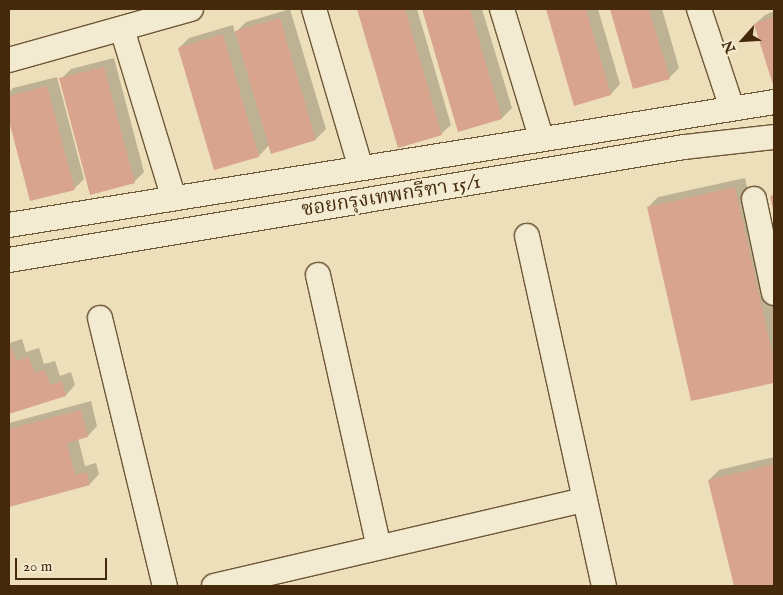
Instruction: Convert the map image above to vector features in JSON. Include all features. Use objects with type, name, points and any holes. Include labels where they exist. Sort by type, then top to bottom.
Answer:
[{"type":"street","points":[[9,60],[191,9]]},
{"type":"street","points":[[314,9],[360,165],[368,199]]},
{"type":"street","points":[[502,9],[540,134]]},
{"type":"street","points":[[699,9],[728,96]]},
{"type":"street","points":[[122,28],[172,193]]},
{"type":"street","name":"ซอยกรุงเทพกรีฑา 15/1","points":[[9,225],[360,165],[774,102]]},
{"type":"street","name":"ซอยกรุงเทพกรีฑา 15/1","points":[[9,260],[684,147],[774,137]]},
{"type":"street","points":[[754,199],[774,293]]},
{"type":"street","points":[[528,236],[604,586]]},
{"type":"street","points":[[318,275],[379,547]]},
{"type":"street","points":[[100,318],[164,586]]},
{"type":"street","points":[[214,586],[584,500]]},
{"type":"building","points":[[357,9],[405,9],[442,135],[398,148]]},
{"type":"building","points":[[422,9],[470,9],[502,119],[458,132]]},
{"type":"building","points":[[546,9],[586,9],[611,95],[574,106]]},
{"type":"building","points":[[610,9],[649,9],[670,79],[633,89]]},
{"type":"building","points":[[774,17],[774,88],[754,24]]},
{"type":"building","points":[[280,18],[316,140],[271,154],[235,31]]},
{"type":"building","points":[[223,34],[259,157],[214,170],[178,48]]},
{"type":"building","points":[[104,67],[135,183],[90,195],[59,78]]},
{"type":"building","points":[[47,86],[75,190],[30,201],[9,121],[9,96]]},
{"type":"building","points":[[735,187],[774,361],[774,383],[691,401],[647,207]]},
{"type":"building","points":[[774,195],[774,213],[770,196]]},
{"type":"building","points":[[12,348],[16,361],[29,357],[35,373],[45,370],[50,385],[62,381],[66,396],[9,414],[9,349]]},
{"type":"building","points":[[81,410],[88,437],[67,443],[75,475],[87,472],[90,485],[9,507],[9,429]]},
{"type":"building","points":[[774,464],[774,586],[734,586],[708,480]]}]
